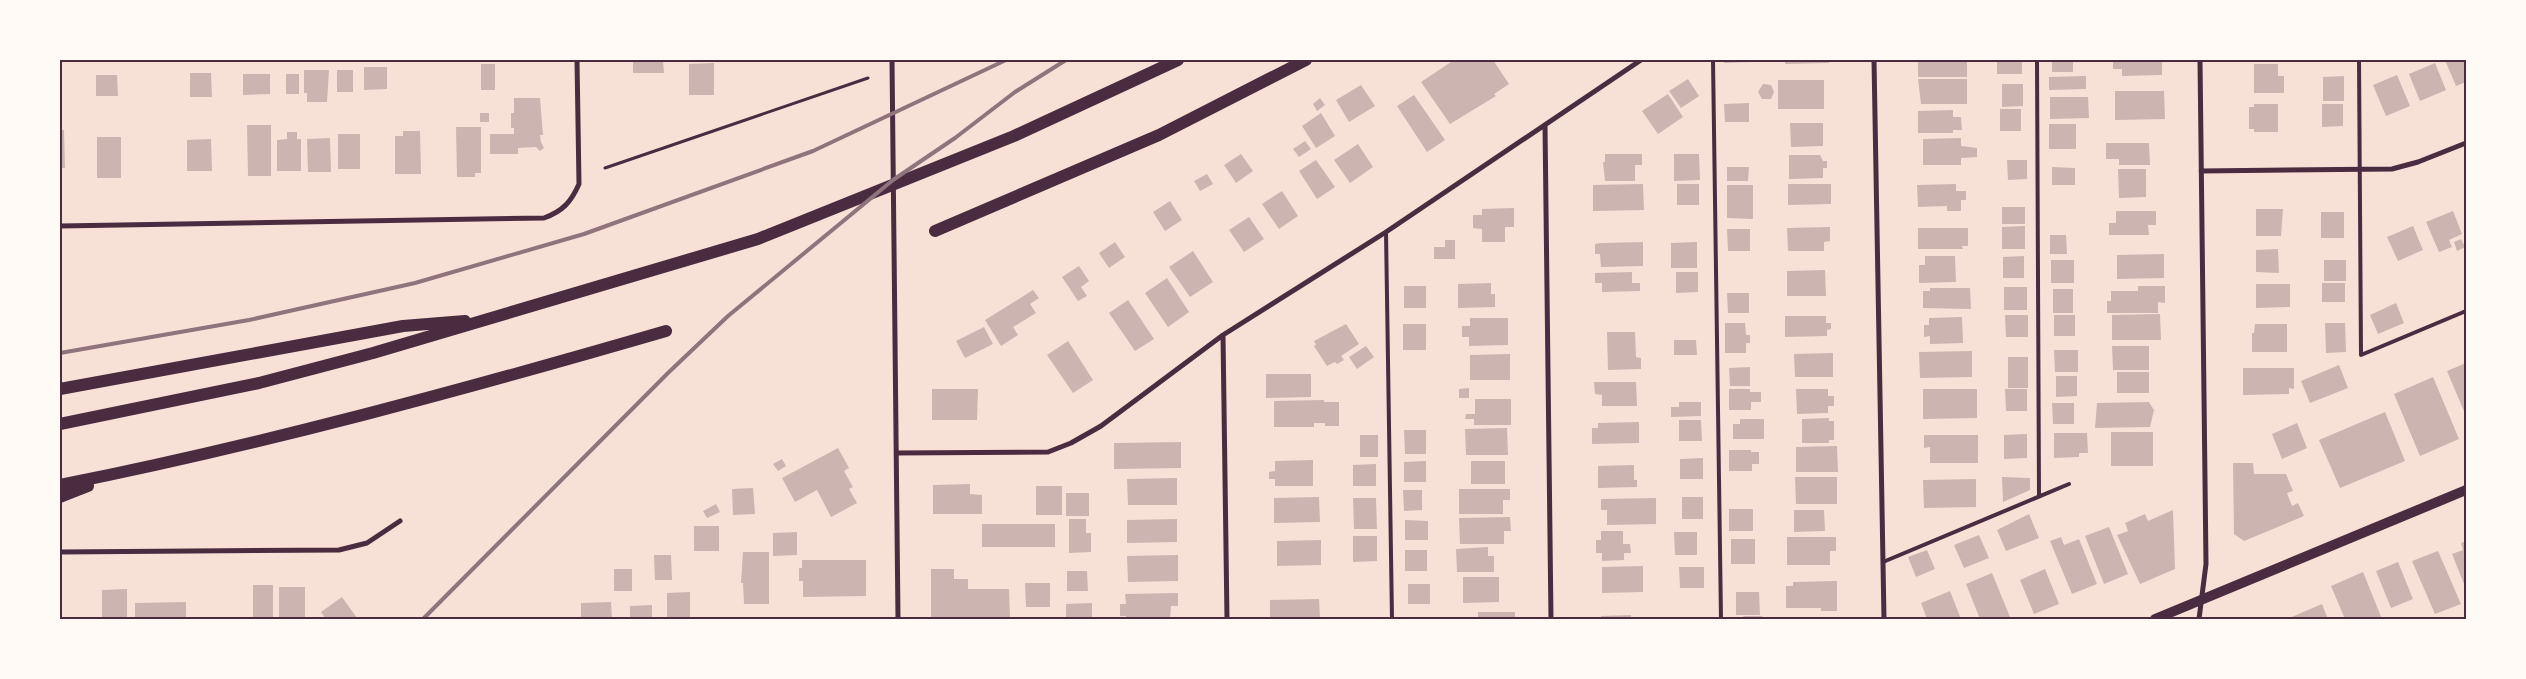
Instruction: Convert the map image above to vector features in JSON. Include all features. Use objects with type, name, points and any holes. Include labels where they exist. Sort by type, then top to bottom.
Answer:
[{"type":"main road","points":[[60,424],[259,383],[493,318],[758,239],[1014,136],[1178,60]]},
{"type":"main road","points":[[935,231],[1160,135],[1306,60]]},
{"type":"main road","points":[[60,390],[403,326],[493,318]]},
{"type":"main road","points":[[60,485],[198,456],[491,382],[666,331]]},
{"type":"main road","points":[[60,497],[118,474]]},
{"type":"main road","points":[[2155,619],[2466,490]]},
{"type":"street","points":[[60,226],[544,218],[559,213],[571,201],[579,184],[576,60]]},
{"type":"street","points":[[892,60],[898,619]]},
{"type":"street","points":[[896,453],[1048,452],[1071,443],[1101,426],[1223,334],[1386,232],[1641,60]]},
{"type":"street","points":[[1874,60],[1884,619]]},
{"type":"street","points":[[2199,619],[2206,564],[2200,60]]},
{"type":"street","points":[[1545,125],[1551,619]]},
{"type":"street","points":[[2201,171],[2392,169],[2410,165],[2466,143]]},
{"type":"street","points":[[1223,334],[1227,619]]},
{"type":"street","points":[[60,552],[339,550],[367,543],[400,521]]},
{"type":"lane","points":[[1713,60],[1720,619]]},
{"type":"lane","points":[[2037,60],[2039,496]]},
{"type":"lane","points":[[2359,60],[2362,355],[2466,311]]},
{"type":"lane","points":[[1386,232],[1392,619]]},
{"type":"lane","points":[[1883,562],[2069,484]]},
{"type":"path","points":[[605,168],[868,78]]},
{"type":"building","points":[[633,60],[663,61],[664,73],[633,73]]},
{"type":"building","points":[[1454,60],[1493,60],[1509,84],[1494,94],[1496,96],[1450,124],[1421,82]]},
{"type":"building","points":[[1724,60],[1751,60],[1751,62],[1724,63]]},
{"type":"building","points":[[1785,60],[1829,60],[1829,63],[1785,64]]},
{"type":"building","points":[[1918,60],[1967,60],[1967,77],[1918,77]]},
{"type":"building","points":[[1997,60],[2022,60],[2022,74],[1997,74]]},
{"type":"building","points":[[2052,60],[2073,60],[2073,72],[2052,72]]},
{"type":"building","points":[[2113,60],[2162,60],[2162,75],[2122,76],[2122,69],[2113,69]]},
{"type":"building","points":[[2445,60],[2466,60],[2466,82],[2456,86]]},
{"type":"building","points":[[714,63],[714,95],[689,95],[689,64]]},
{"type":"building","points":[[2435,63],[2446,90],[2420,101],[2409,74]]},
{"type":"building","points":[[481,64],[495,64],[495,90],[481,90]]},
{"type":"building","points":[[2254,64],[2278,64],[2278,76],[2284,76],[2284,93],[2254,93]]},
{"type":"building","points":[[364,67],[387,67],[387,89],[364,90]]},
{"type":"building","points":[[304,70],[329,70],[327,102],[307,102],[307,93],[304,93]]},
{"type":"building","points":[[337,70],[353,70],[353,92],[337,92]]},
{"type":"building","points":[[190,73],[211,73],[212,97],[190,97]]},
{"type":"building","points":[[243,74],[270,74],[270,94],[243,95]]},
{"type":"building","points":[[286,74],[299,74],[299,94],[286,94]]},
{"type":"building","points":[[96,75],[117,75],[118,96],[96,96]]},
{"type":"building","points":[[2397,75],[2410,106],[2386,116],[2373,85]]},
{"type":"building","points":[[2086,76],[2086,89],[2049,90],[2049,77]]},
{"type":"building","points":[[2344,76],[2344,101],[2323,101],[2323,77]]},
{"type":"building","points":[[1688,79],[1699,96],[1681,108],[1669,91]]},
{"type":"building","points":[[1918,79],[1967,79],[1967,104],[1921,104]]},
{"type":"building","points":[[1778,80],[1824,80],[1824,109],[1778,109]]},
{"type":"building","points":[[1763,84],[1771,85],[1774,92],[1771,99],[1762,99],[1758,92]]},
{"type":"building","points":[[2002,84],[2023,84],[2023,106],[2002,107]]},
{"type":"building","points":[[1361,85],[1375,106],[1349,122],[1336,100]]},
{"type":"building","points":[[2115,91],[2164,91],[2165,119],[2115,120]]},
{"type":"building","points":[[1668,94],[1683,117],[1658,134],[1642,111]]},
{"type":"building","points":[[1414,95],[1445,140],[1427,152],[1397,106]]},
{"type":"building","points":[[2050,97],[2088,97],[2089,118],[2050,119]]},
{"type":"building","points":[[514,98],[540,98],[543,135],[540,135],[544,148],[540,151],[536,147],[518,148],[518,154],[490,154],[490,134],[514,134],[514,128],[511,128],[511,113],[514,113]]},
{"type":"building","points":[[1320,98],[1325,105],[1317,111],[1313,104]]},
{"type":"building","points":[[1749,103],[1749,122],[1725,122],[1724,104]]},
{"type":"building","points":[[2254,104],[2278,104],[2278,132],[2254,132],[2254,129],[2249,129],[2249,107],[2254,107]]},
{"type":"building","points":[[2322,104],[2343,104],[2343,126],[2322,127]]},
{"type":"building","points":[[2000,109],[2021,109],[2021,131],[2000,131]]},
{"type":"building","points":[[1953,110],[1953,117],[1961,117],[1962,130],[1953,130],[1953,133],[1918,133],[1918,111]]},
{"type":"building","points":[[480,113],[489,113],[489,122],[480,122]]},
{"type":"building","points":[[1321,113],[1335,136],[1316,148],[1302,126]]},
{"type":"building","points":[[1790,123],[1823,123],[1823,146],[1791,147]]},
{"type":"building","points":[[2049,124],[2076,124],[2076,149],[2049,149]]},
{"type":"building","points":[[247,125],[271,125],[271,176],[248,176]]},
{"type":"building","points":[[456,127],[481,127],[481,173],[475,173],[475,177],[457,177]]},
{"type":"building","points":[[60,130],[64,130],[65,168],[60,168]]},
{"type":"building","points":[[403,131],[420,131],[421,174],[395,174],[395,136],[403,136]]},
{"type":"building","points":[[287,132],[297,132],[297,139],[301,139],[301,171],[277,171],[277,140],[287,139]]},
{"type":"building","points":[[338,134],[360,134],[360,169],[338,169]]},
{"type":"building","points":[[97,137],[121,137],[121,178],[97,178]]},
{"type":"building","points":[[330,138],[331,172],[308,172],[307,139]]},
{"type":"building","points":[[1961,138],[1961,146],[1977,148],[1977,157],[1961,158],[1961,165],[1923,165],[1923,139]]},
{"type":"building","points":[[211,139],[212,171],[187,171],[187,140]]},
{"type":"building","points":[[1305,141],[1311,149],[1299,157],[1293,149]]},
{"type":"building","points":[[2106,143],[2149,143],[2150,165],[2119,165],[2119,159],[2106,159]]},
{"type":"building","points":[[1358,144],[1373,167],[1350,183],[1334,160]]},
{"type":"building","points":[[1241,154],[1253,171],[1236,183],[1224,165]]},
{"type":"building","points":[[1605,154],[1642,154],[1642,165],[1635,165],[1635,181],[1605,181],[1603,162],[1605,162]]},
{"type":"building","points":[[1674,154],[1699,154],[1700,180],[1674,181]]},
{"type":"building","points":[[1789,155],[1820,155],[1823,161],[1827,161],[1827,168],[1823,168],[1823,178],[1789,179]]},
{"type":"building","points":[[1316,160],[1335,187],[1317,199],[1299,171]]},
{"type":"building","points":[[2007,160],[2027,160],[2027,179],[2008,180]]},
{"type":"building","points":[[1727,167],[1749,167],[1748,181],[1727,181]]},
{"type":"building","points":[[2052,167],[2075,168],[2075,185],[2052,185]]},
{"type":"building","points":[[2118,169],[2146,169],[2146,197],[2119,198]]},
{"type":"building","points":[[1207,174],[1213,184],[1200,191],[1194,181]]},
{"type":"building","points":[[1643,184],[1644,210],[1593,211],[1593,185]]},
{"type":"building","points":[[1677,184],[1699,184],[1699,205],[1677,205]]},
{"type":"building","points":[[1788,184],[1831,184],[1831,204],[1788,205]]},
{"type":"building","points":[[1956,184],[1956,191],[1966,191],[1966,200],[1961,200],[1961,211],[1947,211],[1947,206],[1918,207],[1917,185]]},
{"type":"building","points":[[1727,185],[1753,185],[1753,219],[1727,218]]},
{"type":"building","points":[[1282,191],[1298,216],[1279,229],[1262,204]]},
{"type":"building","points":[[1170,201],[1182,220],[1165,231],[1153,212]]},
{"type":"building","points":[[2002,207],[2025,207],[2025,224],[2002,224]]},
{"type":"building","points":[[1514,208],[1514,227],[1505,227],[1505,242],[1482,242],[1482,229],[1473,228],[1473,215],[1482,215],[1482,209]]},
{"type":"building","points":[[2256,209],[2283,209],[2281,236],[2256,236]]},
{"type":"building","points":[[2116,211],[2156,211],[2156,225],[2148,225],[2149,235],[2109,235],[2109,223],[2116,223]]},
{"type":"building","points":[[2453,211],[2462,234],[2449,240],[2452,247],[2439,252],[2426,222]]},
{"type":"building","points":[[2321,212],[2344,212],[2344,238],[2321,238]]},
{"type":"building","points":[[1249,217],[1264,239],[1244,252],[1229,230]]},
{"type":"building","points":[[2025,226],[2025,249],[2002,249],[2002,227]]},
{"type":"building","points":[[2413,226],[2423,250],[2398,261],[2387,237]]},
{"type":"building","points":[[1830,227],[1830,241],[1824,242],[1824,251],[1788,251],[1787,228]]},
{"type":"building","points":[[1918,228],[1968,228],[1968,246],[1962,246],[1963,249],[1918,249]]},
{"type":"building","points":[[1727,229],[1750,229],[1750,251],[1728,251]]},
{"type":"building","points":[[2050,235],[2066,235],[2067,254],[2050,254]]},
{"type":"building","points":[[2461,239],[2465,247],[2457,251],[2454,242]]},
{"type":"building","points":[[1445,240],[1455,240],[1455,259],[1434,259],[1434,247],[1445,247]]},
{"type":"building","points":[[1115,242],[1125,257],[1109,268],[1099,253]]},
{"type":"building","points":[[1643,242],[1643,266],[1601,267],[1600,254],[1595,254],[1595,244]]},
{"type":"building","points":[[1697,242],[1697,268],[1671,268],[1671,243]]},
{"type":"building","points":[[2278,249],[2279,273],[2256,272],[2256,250]]},
{"type":"building","points":[[1193,251],[1213,282],[1190,297],[1169,267]]},
{"type":"building","points":[[2164,254],[2164,278],[2117,279],[2117,255]]},
{"type":"building","points":[[1925,256],[1955,256],[1956,282],[1919,283],[1919,265],[1925,265]]},
{"type":"building","points":[[2024,256],[2024,278],[2003,278],[2003,257]]},
{"type":"building","points":[[2051,260],[2074,260],[2074,283],[2051,283]]},
{"type":"building","points":[[2324,260],[2346,260],[2346,281],[2324,281]]},
{"type":"building","points":[[1079,266],[1089,281],[1081,287],[1087,296],[1078,301],[1062,277]]},
{"type":"building","points":[[1825,270],[1826,296],[1787,296],[1787,271]]},
{"type":"building","points":[[1632,272],[1632,283],[1640,283],[1640,291],[1602,292],[1602,283],[1595,283],[1595,273]]},
{"type":"building","points":[[1676,272],[1698,272],[1698,292],[1676,293]]},
{"type":"building","points":[[1167,278],[1189,312],[1168,327],[1145,293]]},
{"type":"building","points":[[1491,283],[1491,294],[1495,294],[1495,307],[1458,308],[1458,284]]},
{"type":"building","points":[[2322,283],[2345,283],[2345,302],[2322,302]]},
{"type":"building","points":[[2256,284],[2290,284],[2290,307],[2256,308]]},
{"type":"building","points":[[1404,286],[1426,286],[1426,308],[1404,308]]},
{"type":"building","points":[[2138,286],[2165,286],[2165,303],[2158,302],[2158,313],[2107,313],[2107,301],[2111,301],[2111,291],[2138,291]]},
{"type":"building","points":[[2004,287],[2027,287],[2027,310],[2004,310]]},
{"type":"building","points":[[1930,288],[1970,288],[1971,309],[1923,308],[1923,291],[1930,291]]},
{"type":"building","points":[[2053,289],[2073,289],[2073,313],[2053,313]]},
{"type":"building","points":[[1033,290],[1039,298],[1030,304],[1036,313],[1013,327],[1018,335],[1001,346],[985,320]]},
{"type":"building","points":[[1727,293],[1749,293],[1749,313],[1728,313]]},
{"type":"building","points":[[1128,300],[1154,339],[1135,351],[1109,313]]},
{"type":"building","points":[[2396,303],[2404,323],[2378,334],[2370,315]]},
{"type":"building","points":[[2160,314],[2161,340],[2112,340],[2112,315]]},
{"type":"building","points":[[2005,315],[2028,315],[2028,337],[2006,337]]},
{"type":"building","points":[[2054,315],[2075,315],[2075,336],[2054,336]]},
{"type":"building","points":[[1785,316],[1826,316],[1826,323],[1831,323],[1831,329],[1827,330],[1827,336],[1785,337]]},
{"type":"building","points":[[1962,317],[1963,343],[1930,344],[1930,336],[1924,337],[1924,325],[1929,325],[1929,318]]},
{"type":"building","points":[[1470,318],[1508,318],[1508,345],[1469,346],[1469,337],[1462,337],[1462,326],[1470,326]]},
{"type":"building","points":[[1725,323],[1745,323],[1746,335],[1750,335],[1750,343],[1746,343],[1746,353],[1725,353]]},
{"type":"building","points":[[2325,323],[2345,323],[2346,352],[2326,353]]},
{"type":"building","points":[[1346,324],[1359,344],[1341,356],[1344,360],[1327,366],[1314,346],[1316,345],[1314,341]]},
{"type":"building","points":[[1403,324],[1426,324],[1426,350],[1403,350]]},
{"type":"building","points":[[2255,324],[2287,324],[2287,352],[2252,352],[2252,333],[2254,333]]},
{"type":"building","points":[[984,327],[993,344],[965,358],[956,341]]},
{"type":"building","points":[[1607,332],[1635,332],[1636,357],[1641,358],[1641,369],[1608,370]]},
{"type":"building","points":[[1674,340],[1696,340],[1697,355],[1674,355]]},
{"type":"building","points":[[1068,341],[1093,380],[1073,393],[1047,355]]},
{"type":"building","points":[[1366,346],[1374,357],[1357,369],[1349,357]]},
{"type":"building","points":[[2112,346],[2149,346],[2149,370],[2113,370]]},
{"type":"building","points":[[2054,350],[2078,350],[2078,372],[2055,372]]},
{"type":"building","points":[[1972,351],[1972,377],[1920,378],[1919,352]]},
{"type":"building","points":[[1833,353],[1833,377],[1795,377],[1794,354]]},
{"type":"building","points":[[1510,354],[1510,380],[1470,380],[1470,355]]},
{"type":"building","points":[[2008,357],[2028,357],[2028,388],[2008,388]]},
{"type":"building","points":[[2466,363],[2466,416],[2447,371]]},
{"type":"building","points":[[2339,365],[2348,388],[2310,403],[2301,381]]},
{"type":"building","points":[[1750,367],[1750,386],[1730,386],[1729,368]]},
{"type":"building","points":[[2243,368],[2294,368],[2294,389],[2289,388],[2289,394],[2243,395]]},
{"type":"building","points":[[2117,372],[2149,372],[2149,393],[2117,393]]},
{"type":"building","points":[[1266,374],[1311,374],[1311,397],[1266,398]]},
{"type":"building","points":[[2056,376],[2077,376],[2077,396],[2056,397]]},
{"type":"building","points":[[2433,377],[2459,439],[2420,456],[2394,394]]},
{"type":"building","points":[[1594,382],[1636,382],[1637,406],[1602,406],[1602,395],[1595,394]]},
{"type":"building","points":[[1469,388],[1469,398],[1459,398],[1459,389]]},
{"type":"building","points":[[932,389],[978,389],[977,420],[932,420]]},
{"type":"building","points":[[1729,389],[1750,389],[1750,392],[1761,392],[1761,402],[1751,402],[1751,410],[1729,410]]},
{"type":"building","points":[[1796,389],[1828,389],[1828,396],[1834,396],[1834,406],[1828,406],[1828,413],[1797,414]]},
{"type":"building","points":[[1923,389],[1977,389],[1977,418],[1923,419]]},
{"type":"building","points":[[2005,389],[2027,389],[2027,411],[2006,411]]},
{"type":"building","points":[[1475,399],[1511,399],[1511,425],[1474,425],[1474,419],[1465,419],[1466,414],[1475,414]]},
{"type":"building","points":[[1324,400],[1324,402],[1339,402],[1339,426],[1325,426],[1325,423],[1314,423],[1314,427],[1274,427],[1274,401]]},
{"type":"building","points":[[1679,402],[1701,402],[1701,416],[1671,417],[1671,407],[1679,407]]},
{"type":"building","points":[[2149,402],[2154,410],[2150,427],[2095,428],[2097,403]]},
{"type":"building","points":[[2052,403],[2074,403],[2074,424],[2053,424]]},
{"type":"building","points":[[2385,412],[2405,461],[2340,488],[2319,440]]},
{"type":"building","points":[[1829,418],[1829,421],[1834,421],[1834,440],[1829,440],[1829,443],[1802,443],[1802,419]]},
{"type":"building","points":[[1740,419],[1764,419],[1764,439],[1733,439],[1733,424],[1740,424]]},
{"type":"building","points":[[1679,420],[1701,420],[1702,441],[1679,441]]},
{"type":"building","points":[[1639,422],[1639,443],[1592,444],[1592,428],[1598,428],[1598,423]]},
{"type":"building","points":[[2297,423],[2307,448],[2282,459],[2272,434]]},
{"type":"building","points":[[1507,428],[1508,455],[1466,455],[1465,429]]},
{"type":"building","points":[[1404,430],[1426,430],[1426,454],[1405,454]]},
{"type":"building","points":[[2111,432],[2153,432],[2153,466],[2111,466]]},
{"type":"building","points":[[2054,433],[2087,433],[2088,453],[2079,453],[2079,457],[2054,458]]},
{"type":"building","points":[[2027,434],[2027,458],[2004,459],[2004,435]]},
{"type":"building","points":[[1360,435],[1378,435],[1378,457],[1360,457]]},
{"type":"building","points":[[1924,435],[1978,435],[1978,463],[1930,463],[1930,447],[1924,448]]},
{"type":"building","points":[[1181,442],[1181,468],[1114,469],[1114,443]]},
{"type":"building","points":[[1837,446],[1838,472],[1796,472],[1796,447]]},
{"type":"building","points":[[838,448],[849,468],[844,471],[853,487],[849,489],[857,503],[831,517],[817,490],[795,502],[782,478]]},
{"type":"building","points":[[1729,450],[1759,452],[1759,464],[1752,464],[1752,471],[1729,471]]},
{"type":"building","points":[[1703,458],[1703,479],[1680,479],[1680,459]]},
{"type":"building","points":[[782,459],[786,466],[778,471],[773,464]]},
{"type":"building","points":[[1313,460],[1313,486],[1275,486],[1275,479],[1269,479],[1269,472],[1275,471],[1275,461]]},
{"type":"building","points":[[1426,461],[1426,482],[1404,482],[1404,462]]},
{"type":"building","points":[[1471,461],[1505,461],[1505,484],[1471,484]]},
{"type":"building","points":[[2233,463],[2253,463],[2254,474],[2286,474],[2293,491],[2287,493],[2292,506],[2298,503],[2304,516],[2244,541],[2234,534]]},
{"type":"building","points":[[1376,464],[1376,486],[1353,486],[1353,465]]},
{"type":"building","points":[[1634,465],[1634,480],[1637,480],[1637,487],[1598,488],[1598,466]]},
{"type":"building","points":[[1795,477],[1837,477],[1837,504],[1796,504]]},
{"type":"building","points":[[2002,477],[2030,478],[2030,490],[2003,502]]},
{"type":"building","points":[[1177,478],[1177,505],[1128,505],[1127,479]]},
{"type":"building","points":[[1976,479],[1976,507],[1924,508],[1923,480]]},
{"type":"building","points":[[970,484],[970,494],[982,495],[982,514],[933,514],[933,485]]},
{"type":"building","points":[[1036,486],[1062,486],[1062,515],[1036,515]]},
{"type":"building","points":[[753,488],[755,514],[733,515],[732,489]]},
{"type":"building","points":[[1459,489],[1510,489],[1510,500],[1503,500],[1503,514],[1459,514]]},
{"type":"building","points":[[1403,490],[1422,490],[1422,510],[1404,511]]},
{"type":"building","points":[[1066,493],[1089,493],[1089,516],[1066,516]]},
{"type":"building","points":[[1319,497],[1320,522],[1274,523],[1274,498]]},
{"type":"building","points":[[1682,497],[1703,497],[1703,519],[1682,519]]},
{"type":"building","points":[[1353,498],[1376,498],[1377,529],[1354,529]]},
{"type":"building","points":[[1656,498],[1656,524],[1607,525],[1607,510],[1601,510],[1601,499]]},
{"type":"building","points":[[716,504],[720,512],[707,518],[703,511]]},
{"type":"building","points":[[1729,509],[1753,509],[1753,531],[1729,531]]},
{"type":"building","points":[[1794,510],[1824,510],[1825,531],[1794,532]]},
{"type":"building","points":[[2173,510],[2175,569],[2140,584],[2117,535],[2128,531],[2125,523],[2145,514],[2148,521]]},
{"type":"building","points":[[2029,514],[2039,538],[2006,551],[1997,530]]},
{"type":"building","points":[[1510,517],[1511,531],[1504,531],[1504,544],[1460,544],[1459,518]]},
{"type":"building","points":[[1069,519],[1086,519],[1086,533],[1091,533],[1091,552],[1069,553]]},
{"type":"building","points":[[1177,519],[1177,542],[1127,543],[1127,520]]},
{"type":"building","points":[[1405,520],[1428,521],[1428,540],[1405,540]]},
{"type":"building","points":[[982,524],[1055,524],[1055,547],[982,547]]},
{"type":"building","points":[[694,526],[719,526],[719,551],[694,551]]},
{"type":"building","points":[[2109,527],[2128,574],[2104,584],[2085,536]]},
{"type":"building","points":[[1601,531],[1623,531],[1623,544],[1630,544],[1631,553],[1624,553],[1624,560],[1602,561],[1602,553],[1596,553],[1596,540],[1601,540]]},
{"type":"building","points":[[797,532],[797,555],[773,556],[773,533]]},
{"type":"building","points":[[1674,532],[1697,532],[1697,555],[1675,555]]},
{"type":"building","points":[[1979,535],[1989,558],[1964,568],[1954,545]]},
{"type":"building","points":[[1353,536],[1377,536],[1377,561],[1353,562]]},
{"type":"building","points":[[1787,537],[1836,537],[1836,551],[1830,551],[1830,565],[1787,565]]},
{"type":"building","points":[[2061,537],[2064,545],[2079,539],[2097,584],[2072,594],[2050,541]]},
{"type":"building","points":[[1731,539],[1755,539],[1755,564],[1731,564]]},
{"type":"building","points":[[1321,540],[1321,565],[1277,566],[1277,541]]},
{"type":"building","points":[[2466,541],[2466,589],[2452,554],[2463,550],[2461,543]]},
{"type":"building","points":[[1488,547],[1488,556],[1494,556],[1494,572],[1457,572],[1456,549]]},
{"type":"building","points":[[1405,550],[1427,550],[1427,571],[1405,571]]},
{"type":"building","points":[[1927,550],[1935,569],[1916,577],[1908,557]]},
{"type":"building","points":[[2438,551],[2461,604],[2435,614],[2412,561]]},
{"type":"building","points":[[743,552],[769,552],[769,604],[744,604],[743,583],[741,583]]},
{"type":"building","points":[[654,555],[671,555],[672,580],[655,580]]},
{"type":"building","points":[[1178,555],[1178,581],[1128,582],[1127,556]]},
{"type":"building","points":[[802,560],[866,560],[866,596],[803,597],[803,581],[799,581],[799,568],[802,568]]},
{"type":"building","points":[[2398,562],[2413,599],[2391,608],[2376,571]]},
{"type":"building","points":[[1643,566],[1643,592],[1602,593],[1602,567]]},
{"type":"building","points":[[1679,567],[1704,567],[1704,588],[1680,588]]},
{"type":"building","points":[[614,569],[632,569],[632,591],[614,591]]},
{"type":"building","points":[[931,569],[954,569],[954,579],[968,579],[968,589],[1009,589],[1010,617],[931,618]]},
{"type":"building","points":[[2045,569],[2059,604],[2034,614],[2020,580]]},
{"type":"building","points":[[1067,571],[1087,571],[1088,591],[1067,591]]},
{"type":"building","points":[[2363,572],[2382,619],[2345,619],[2331,586]]},
{"type":"building","points":[[1992,573],[2010,617],[2006,619],[1980,619],[1966,584]]},
{"type":"building","points":[[1463,577],[1499,577],[1499,602],[1463,603]]},
{"type":"building","points":[[1837,581],[1837,611],[1821,611],[1821,608],[1786,608],[1786,586],[1793,586],[1793,582]]},
{"type":"building","points":[[1025,583],[1050,583],[1050,607],[1026,607]]},
{"type":"building","points":[[1408,584],[1430,584],[1430,604],[1408,604]]},
{"type":"building","points":[[253,585],[273,585],[273,619],[253,619]]},
{"type":"building","points":[[279,587],[305,587],[305,619],[279,619]]},
{"type":"building","points":[[127,589],[127,619],[102,619],[102,590]]},
{"type":"building","points":[[1950,591],[1961,619],[1927,619],[1921,603]]},
{"type":"building","points":[[690,592],[690,619],[667,619],[667,593]]},
{"type":"building","points":[[1736,592],[1759,592],[1760,615],[1736,615]]},
{"type":"building","points":[[1178,593],[1178,606],[1171,606],[1170,619],[1126,619],[1126,616],[1120,616],[1120,604],[1126,604],[1125,594]]},
{"type":"building","points":[[342,597],[357,618],[326,619],[321,612]]},
{"type":"building","points":[[1319,599],[1320,619],[1270,619],[1270,600]]},
{"type":"building","points":[[186,602],[186,619],[135,619],[135,603]]},
{"type":"building","points":[[611,602],[612,619],[581,619],[581,603]]},
{"type":"building","points":[[1092,603],[1092,619],[1066,619],[1066,604]]},
{"type":"building","points":[[2322,604],[2328,619],[2287,619]]},
{"type":"building","points":[[652,605],[652,619],[630,619],[630,606]]},
{"type":"building","points":[[1478,612],[1515,612],[1515,619],[1478,619]]},
{"type":"building","points":[[1631,615],[1631,619],[1601,619],[1601,616]]},
{"type":"building","points":[[1743,616],[1762,616],[1764,619],[1745,619]]},
{"type":"railway","points":[[60,353],[249,320],[415,283],[584,234],[813,151],[1006,60]]},
{"type":"railway","points":[[423,619],[669,372],[728,316],[893,180],[955,138],[1015,92],[1066,60]]}]
